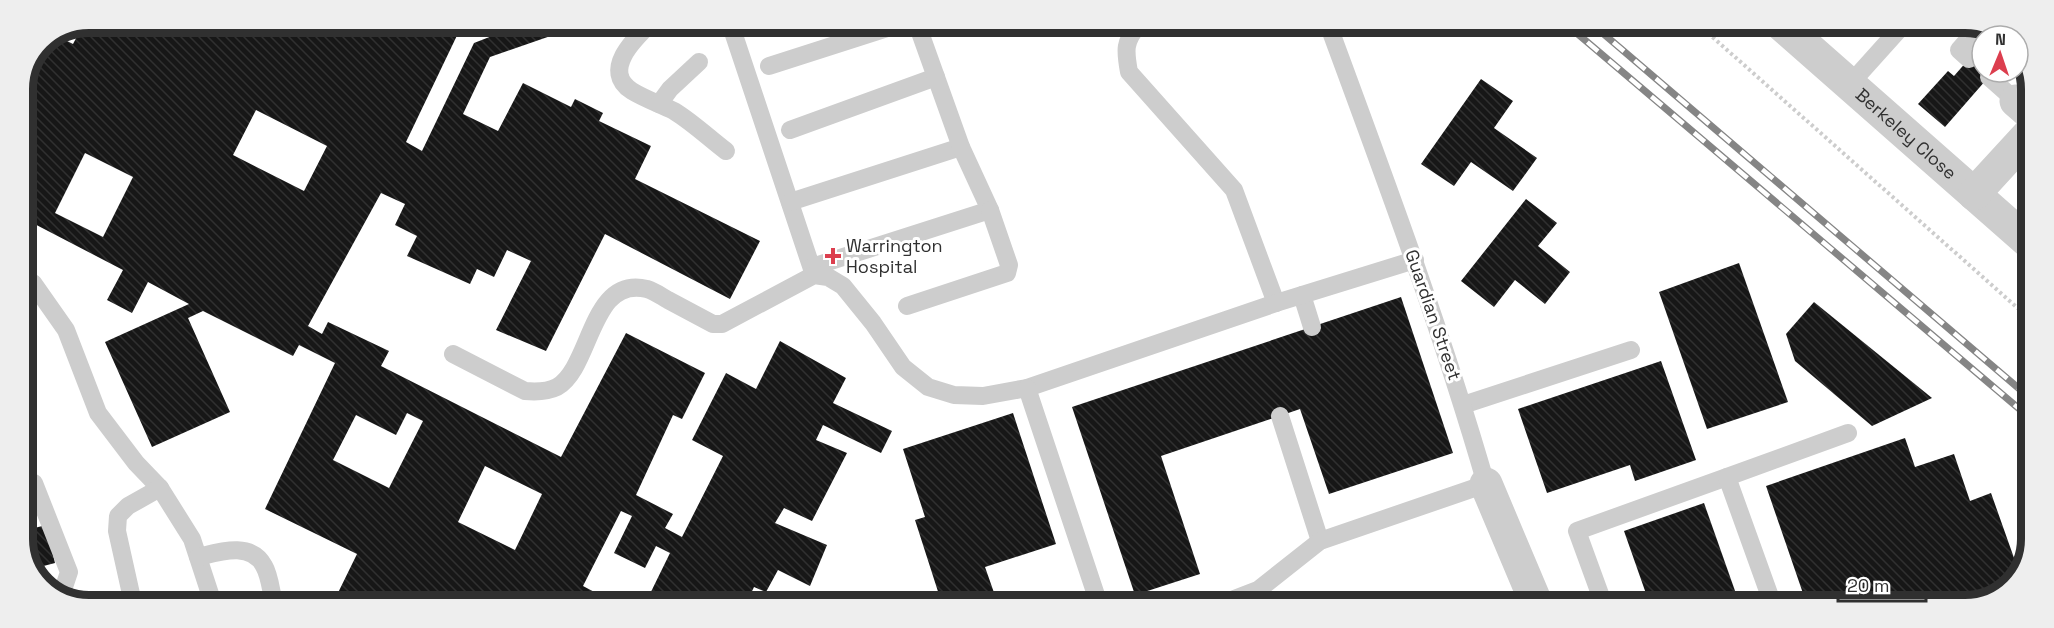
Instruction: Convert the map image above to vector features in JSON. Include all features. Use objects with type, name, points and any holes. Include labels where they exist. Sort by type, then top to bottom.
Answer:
[{"type":"street","name":"Berkeley Close","points":[[1791,33],[2021,235]]},
{"type":"street","points":[[1974,194],[2021,143]]},
{"type":"street","name":"Guardian Street","points":[[1486,484],[1533,595]]},
{"type":"lane","points":[[641,33],[628,46],[618,68],[620,80],[630,90],[676,113],[726,151]]},
{"type":"lane","points":[[732,33],[813,271],[843,286],[873,323],[903,367],[928,387],[954,395],[983,396],[1027,388],[1276,303],[1415,260]]},
{"type":"lane","points":[[769,66],[872,33]]},
{"type":"lane","points":[[906,306],[1007,273],[1009,265],[990,210],[961,147],[920,33]]},
{"type":"lane","points":[[1132,33],[1125,50],[1128,72],[1234,190],[1276,303]]},
{"type":"lane","name":"Guardian Street","points":[[1331,33],[1415,260],[1463,405],[1486,484]]},
{"type":"lane","points":[[1850,84],[1896,33]]},
{"type":"lane","points":[[1969,59],[1959,50],[1970,37]]},
{"type":"lane","points":[[660,104],[670,89],[699,62]]},
{"type":"lane","points":[[790,130],[936,77]]},
{"type":"lane","points":[[1997,84],[2021,106]]},
{"type":"lane","points":[[790,202],[961,147]]},
{"type":"lane","points":[[453,354],[525,390],[538,392],[556,388],[568,378],[605,303],[617,293],[632,288],[648,289],[713,324],[722,324],[813,271],[990,210]]},
{"type":"lane","points":[[33,283],[66,330],[98,413],[136,463],[160,488],[192,539],[210,595]]},
{"type":"lane","points":[[1302,296],[1312,327]]},
{"type":"lane","points":[[1463,405],[1631,350]]},
{"type":"lane","points":[[1027,388],[1092,595]]},
{"type":"lane","points":[[1280,416],[1320,541]]},
{"type":"lane","points":[[1600,595],[1578,531],[1848,433]]},
{"type":"lane","points":[[1727,477],[1769,595]]},
{"type":"lane","points":[[33,483],[69,572],[63,589]]},
{"type":"lane","points":[[1244,595],[1258,590],[1320,541],[1486,484]]},
{"type":"lane","points":[[131,595],[117,531],[118,516],[128,506],[160,488]]},
{"type":"lane","points":[[198,557],[225,551],[248,552],[259,558],[265,567],[272,595]]},
{"type":"path","points":[[1708,33],[2021,312]]},
{"type":"building","points":[[89,33],[458,33],[406,142],[422,151],[474,43],[500,33],[559,33],[490,57],[463,114],[498,131],[523,83],[571,107],[575,99],[603,113],[599,121],[651,146],[635,179],[760,241],[730,299],[605,234],[546,351],[496,330],[531,261],[507,250],[494,277],[477,269],[470,284],[407,256],[417,236],[395,225],[405,204],[381,193],[308,326],[322,334],[328,322],[389,351],[381,366],[561,457],[626,333],[705,373],[682,419],[673,415],[636,495],[673,514],[665,528],[682,537],[723,456],[692,440],[726,373],[756,389],[780,341],[846,378],[833,403],[892,431],[881,453],[823,425],[816,440],[847,453],[812,521],[784,508],[775,523],[827,545],[810,586],[778,570],[766,592],[754,587],[750,595],[649,595],[670,553],[656,546],[645,568],[614,553],[632,516],[621,511],[583,586],[600,595],[430,595],[424,592],[422,595],[337,595],[357,554],[265,509],[335,363],[299,345],[293,356],[203,311],[188,318],[230,412],[152,447],[105,342],[189,304],[148,282],[132,313],[107,300],[123,270],[33,223],[34,78],[42,58],[49,49],[64,39],[73,44],[78,34]],"holes":[[[256,110],[327,146],[304,191],[233,155]],[[85,153],[133,177],[103,237],[55,213]],[[407,413],[423,421],[389,488],[333,460],[356,415],[396,435]],[[485,466],[542,494],[515,550],[458,522]]]},
{"type":"building","points":[[1970,58],[1970,84],[1983,84],[1945,127],[1918,104],[1948,71],[1954,76]]},
{"type":"building","points":[[1481,79],[1513,101],[1494,128],[1537,158],[1513,191],[1471,162],[1454,186],[1421,164]]},
{"type":"building","points":[[1526,199],[1557,223],[1538,246],[1570,272],[1545,304],[1515,280],[1494,307],[1461,281]]},
{"type":"building","points":[[1739,263],[1788,402],[1707,429],[1659,292]]},
{"type":"building","points":[[1401,297],[1453,453],[1329,494],[1300,409],[1161,456],[1200,574],[1135,595],[1072,407]]},
{"type":"building","points":[[1814,302],[1932,398],[1872,426],[1795,361],[1786,334]]},
{"type":"building","points":[[1661,361],[1696,460],[1635,481],[1630,465],[1547,493],[1518,409]]},
{"type":"building","points":[[1013,413],[1056,544],[985,567],[995,595],[939,595],[915,520],[925,517],[903,449]]},
{"type":"building","points":[[1905,438],[1915,467],[1954,454],[1970,501],[1991,493],[2016,563],[2005,579],[1976,594],[1804,595],[1766,486]]},
{"type":"building","points":[[1704,503],[1736,595],[1646,595],[1624,531]]},
{"type":"building","points":[[46,525],[55,563],[41,567],[34,550],[33,528]]},
{"type":"railway","points":[[1577,33],[2021,410]]},
{"type":"railway","points":[[1603,33],[2021,390]]},
{"type":"place","name":"Warrington Hospital","points":[[833,256]]}]
